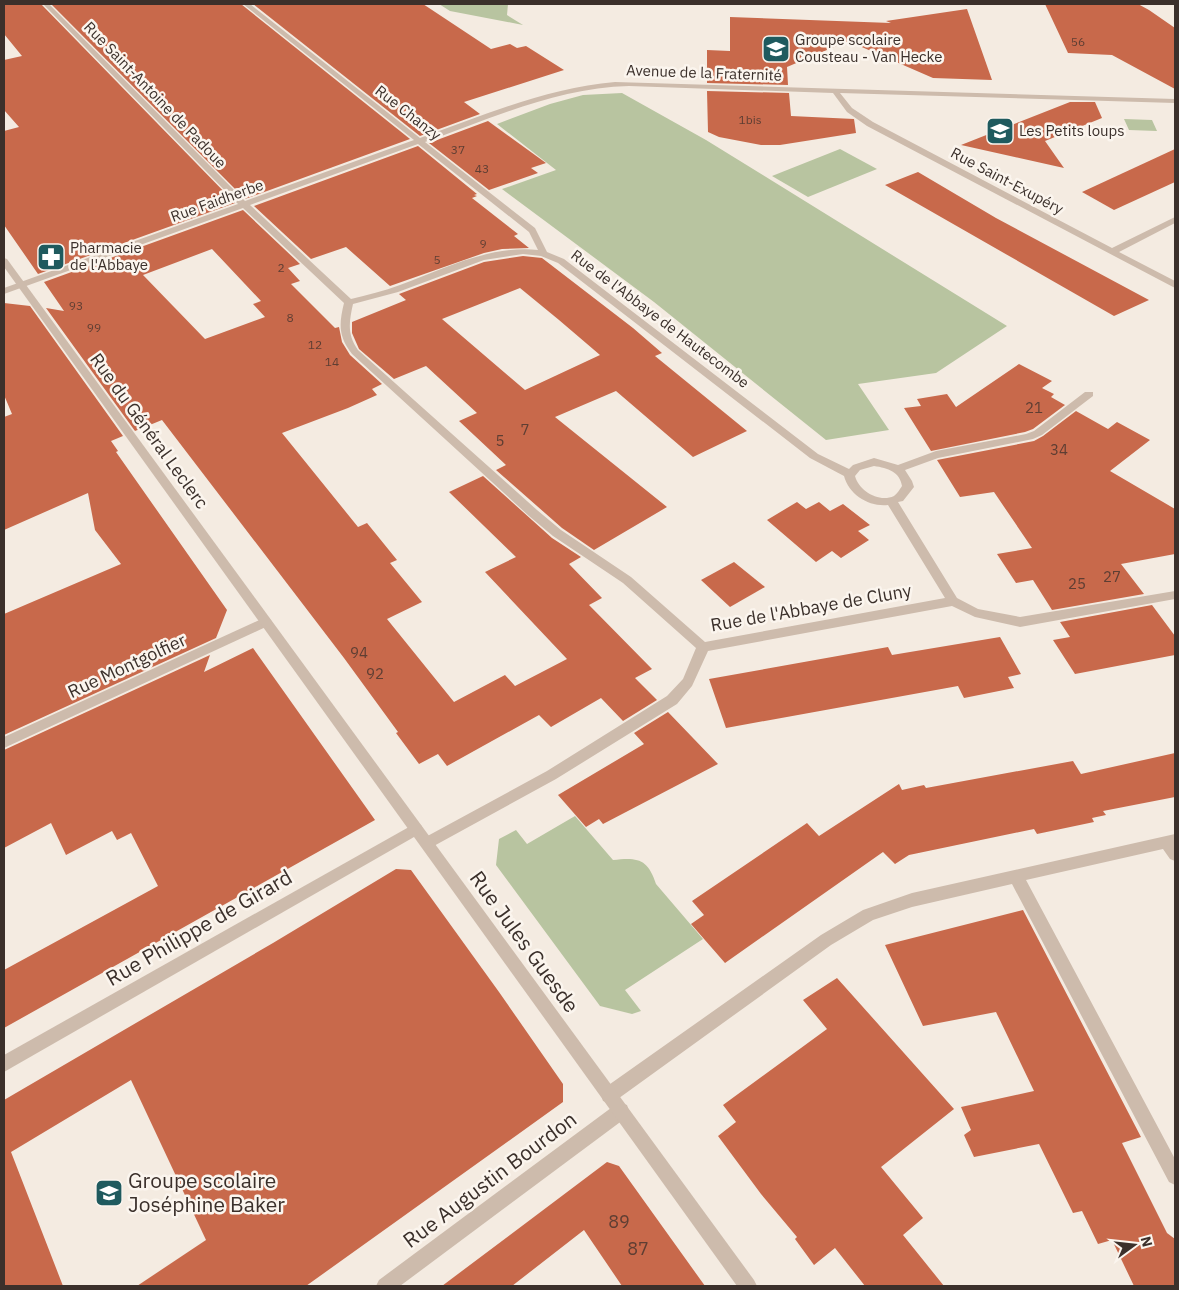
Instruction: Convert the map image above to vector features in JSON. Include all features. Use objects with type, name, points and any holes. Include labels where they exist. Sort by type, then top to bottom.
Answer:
[{"type":"street","name":"Rue Saint-Antoine de Padoue","points":[[46,4],[245,205],[349,302]]},
{"type":"street","name":"Rue Chanzy","points":[[246,4],[422,141],[532,230],[543,253]]},
{"type":"street","name":"Avenue de la Fraternité","points":[[422,141],[540,98],[587,86],[629,84],[1175,101]]},
{"type":"street","name":"Rue Saint-Exupéry","points":[[835,90],[841,103],[859,118],[1175,285]]},
{"type":"street","name":"Rue Faidherbe","points":[[4,291],[422,141]]},
{"type":"street","points":[[1112,252],[1175,220]]},
{"type":"street","name":"Rue de l'Abbaye de Hautecombe","points":[[349,302],[398,289],[496,254],[519,251],[543,253],[561,261],[814,456],[850,474]]},
{"type":"street","name":"Rue du Général Leclerc","points":[[4,260],[266,622]]},
{"type":"street","points":[[349,302],[343,330],[348,344],[355,352],[539,518],[564,538],[627,580],[703,647]]},
{"type":"street","points":[[897,469],[936,455],[1029,437],[1038,433],[1089,394]]},
{"type":"street","points":[[874,462],[897,469],[906,477],[908,487],[903,495],[891,500],[874,500],[859,494],[850,484],[850,474],[859,466],[874,462]]},
{"type":"street","points":[[891,500],[953,601],[975,613],[1020,622],[1175,595]]},
{"type":"street","name":"Rue de l'Abbaye de Cluny","points":[[426,843],[556,772],[672,700],[681,693],[688,683],[703,647],[953,601]]},
{"type":"street","name":"Rue Montgolfier","points":[[4,743],[266,622]]},
{"type":"street","name":"Rue Jules Guesde","points":[[266,622],[748,1286]]},
{"type":"street","name":"Rue Philippe de Girard","points":[[4,1064],[416,829]]},
{"type":"street","points":[[609,1095],[850,924],[875,912],[912,900],[1016,876],[1172,846]]},
{"type":"street","points":[[1016,876],[1175,1176]]},
{"type":"street","name":"Rue Augustin Bourdon","points":[[385,1286],[621,1110]]},
{"type":"green space","points":[[439,4],[508,4],[507,15],[523,25],[450,11]]},
{"type":"green space","points":[[622,93],[706,140],[1007,326],[936,373],[858,384],[889,430],[826,440],[654,302],[502,189],[556,170],[497,124],[550,104],[583,95]]},
{"type":"green space","points":[[1124,119],[1152,120],[1157,131],[1129,130]]},
{"type":"green space","points":[[840,149],[877,169],[808,197],[772,176]]},
{"type":"green space","points":[[575,816],[613,860],[629,859],[645,865],[656,884],[703,939],[625,990],[641,1011],[632,1014],[600,1006],[496,865],[499,839],[516,830],[527,844]]},
{"type":"building","points":[[4,4],[41,4],[235,203],[38,274],[4,225],[4,131],[19,127],[4,110],[4,60],[22,56],[4,34]]},
{"type":"building","points":[[51,4],[241,4],[410,139],[245,199]]},
{"type":"building","points":[[253,4],[423,4],[491,49],[510,44],[517,48],[526,46],[564,70],[464,102],[480,114],[420,136]]},
{"type":"building","points":[[1045,4],[1138,4],[1149,10],[1175,28],[1175,89],[1112,55],[1068,53]]},
{"type":"building","points":[[967,9],[992,80],[933,78],[848,41],[787,67],[788,85],[707,83],[707,50],[730,51],[730,17],[891,23],[886,21]]},
{"type":"building","points":[[707,91],[789,93],[791,116],[854,119],[856,133],[780,145],[761,145],[719,137],[708,132]]},
{"type":"building","points":[[1070,102],[1095,102],[1102,118],[1045,141],[1064,168],[961,145]]},
{"type":"building","points":[[488,121],[546,163],[531,168],[538,173],[489,190],[429,143]]},
{"type":"building","points":[[418,146],[477,194],[474,195],[477,196],[472,198],[518,234],[514,236],[529,248],[502,249],[484,253],[390,286],[346,247],[311,259],[254,206]]},
{"type":"building","points":[[1175,149],[1175,182],[1114,210],[1082,192]]},
{"type":"building","points":[[918,172],[996,218],[1149,300],[1114,316],[885,185]]},
{"type":"building","points":[[243,210],[300,264],[288,268],[300,281],[291,284],[335,328],[339,327],[342,342],[350,355],[382,384],[372,389],[377,395],[282,433],[358,527],[367,523],[397,560],[390,563],[422,602],[387,619],[454,702],[505,675],[515,686],[567,659],[485,572],[516,557],[449,492],[483,476],[552,538],[581,557],[569,564],[602,598],[589,605],[652,669],[635,678],[657,700],[623,721],[601,698],[551,727],[539,715],[447,766],[438,754],[419,764],[344,658],[162,420],[135,431],[46,308],[64,311],[44,282]],"holes":[[[212,249],[261,301],[253,304],[265,317],[205,339],[143,275]]]},
{"type":"building","points":[[523,256],[542,258],[633,328],[662,353],[655,356],[747,431],[693,457],[616,391],[555,417],[667,507],[594,550],[562,528],[496,470],[506,465],[459,421],[477,413],[426,366],[394,379],[359,349],[352,333],[352,322],[406,300],[399,294],[484,262]],"holes":[[[520,288],[600,355],[525,390],[442,319]]]},
{"type":"building","points":[[4,303],[30,306],[123,436],[111,441],[118,451],[116,452],[227,610],[216,638],[4,735],[4,614],[121,564],[95,530],[88,493],[4,530],[4,417],[12,414],[4,395]]},
{"type":"building","points":[[1019,364],[1052,381],[1042,388],[1054,394],[1051,397],[1065,405],[1033,429],[1025,432],[931,451],[904,408],[921,406],[917,399],[947,394],[956,407]]},
{"type":"building","points":[[1076,411],[1108,429],[1117,422],[1150,440],[1110,471],[1175,509],[1175,554],[1121,564],[1144,594],[1052,610],[1033,580],[1016,583],[997,554],[1032,548],[994,492],[960,497],[937,460],[1034,441]]},
{"type":"building","points":[[797,502],[806,509],[819,502],[830,511],[843,504],[870,525],[858,531],[869,540],[841,558],[832,551],[816,562],[767,520]]},
{"type":"building","points":[[734,562],[765,587],[730,607],[701,580]]},
{"type":"building","points":[[1152,605],[1175,636],[1175,655],[1075,674],[1053,640],[1070,637],[1060,622]]},
{"type":"building","points":[[1000,637],[1021,674],[1008,677],[1014,688],[964,698],[958,686],[726,728],[709,679],[888,647],[892,655]]},
{"type":"building","points":[[253,648],[375,820],[4,1028],[4,970],[158,886],[131,833],[117,840],[112,831],[66,855],[51,823],[4,848],[4,750],[210,655],[204,672]]},
{"type":"building","points":[[668,712],[718,764],[603,824],[599,819],[586,827],[558,795],[644,744],[634,733]]},
{"type":"building","points":[[1175,753],[1175,797],[1103,811],[1106,815],[1092,818],[1094,822],[1037,834],[1034,829],[909,855],[895,864],[883,852],[725,963],[691,924],[704,915],[692,901],[807,823],[819,836],[899,784],[902,790],[924,785],[926,788],[1073,761],[1081,774]]},
{"type":"building","points":[[396,869],[411,870],[499,992],[563,1084],[563,1102],[306,1286],[137,1286],[206,1240],[131,1080],[11,1152],[63,1286],[4,1286],[4,1100]]},
{"type":"building","points":[[1023,910],[1141,1137],[1122,1143],[1167,1233],[1175,1239],[1175,1286],[1134,1286],[1112,1240],[1098,1244],[1082,1211],[1073,1213],[1039,1144],[974,1157],[964,1135],[971,1130],[961,1107],[1034,1091],[996,1012],[923,1026],[885,945]]},
{"type":"building","points":[[837,978],[954,1109],[881,1167],[923,1218],[903,1235],[944,1286],[865,1286],[835,1248],[814,1265],[795,1239],[797,1237],[761,1194],[718,1136],[736,1122],[723,1105],[827,1029],[803,1000]]},
{"type":"building","points":[[607,1162],[619,1166],[705,1286],[622,1286],[584,1230],[512,1286],[442,1286]]},
{"type":"place","name":"Groupe scolaire Cousteau - Van Hecke","points":[[776,49]]},
{"type":"place","name":"Les Petits loups","points":[[1000,131]]},
{"type":"place","name":"Pharmacie de l'Abbaye","points":[[51,257]]},
{"type":"place","name":"Groupe scolaire Joséphine Baker","points":[[109,1193]]}]
